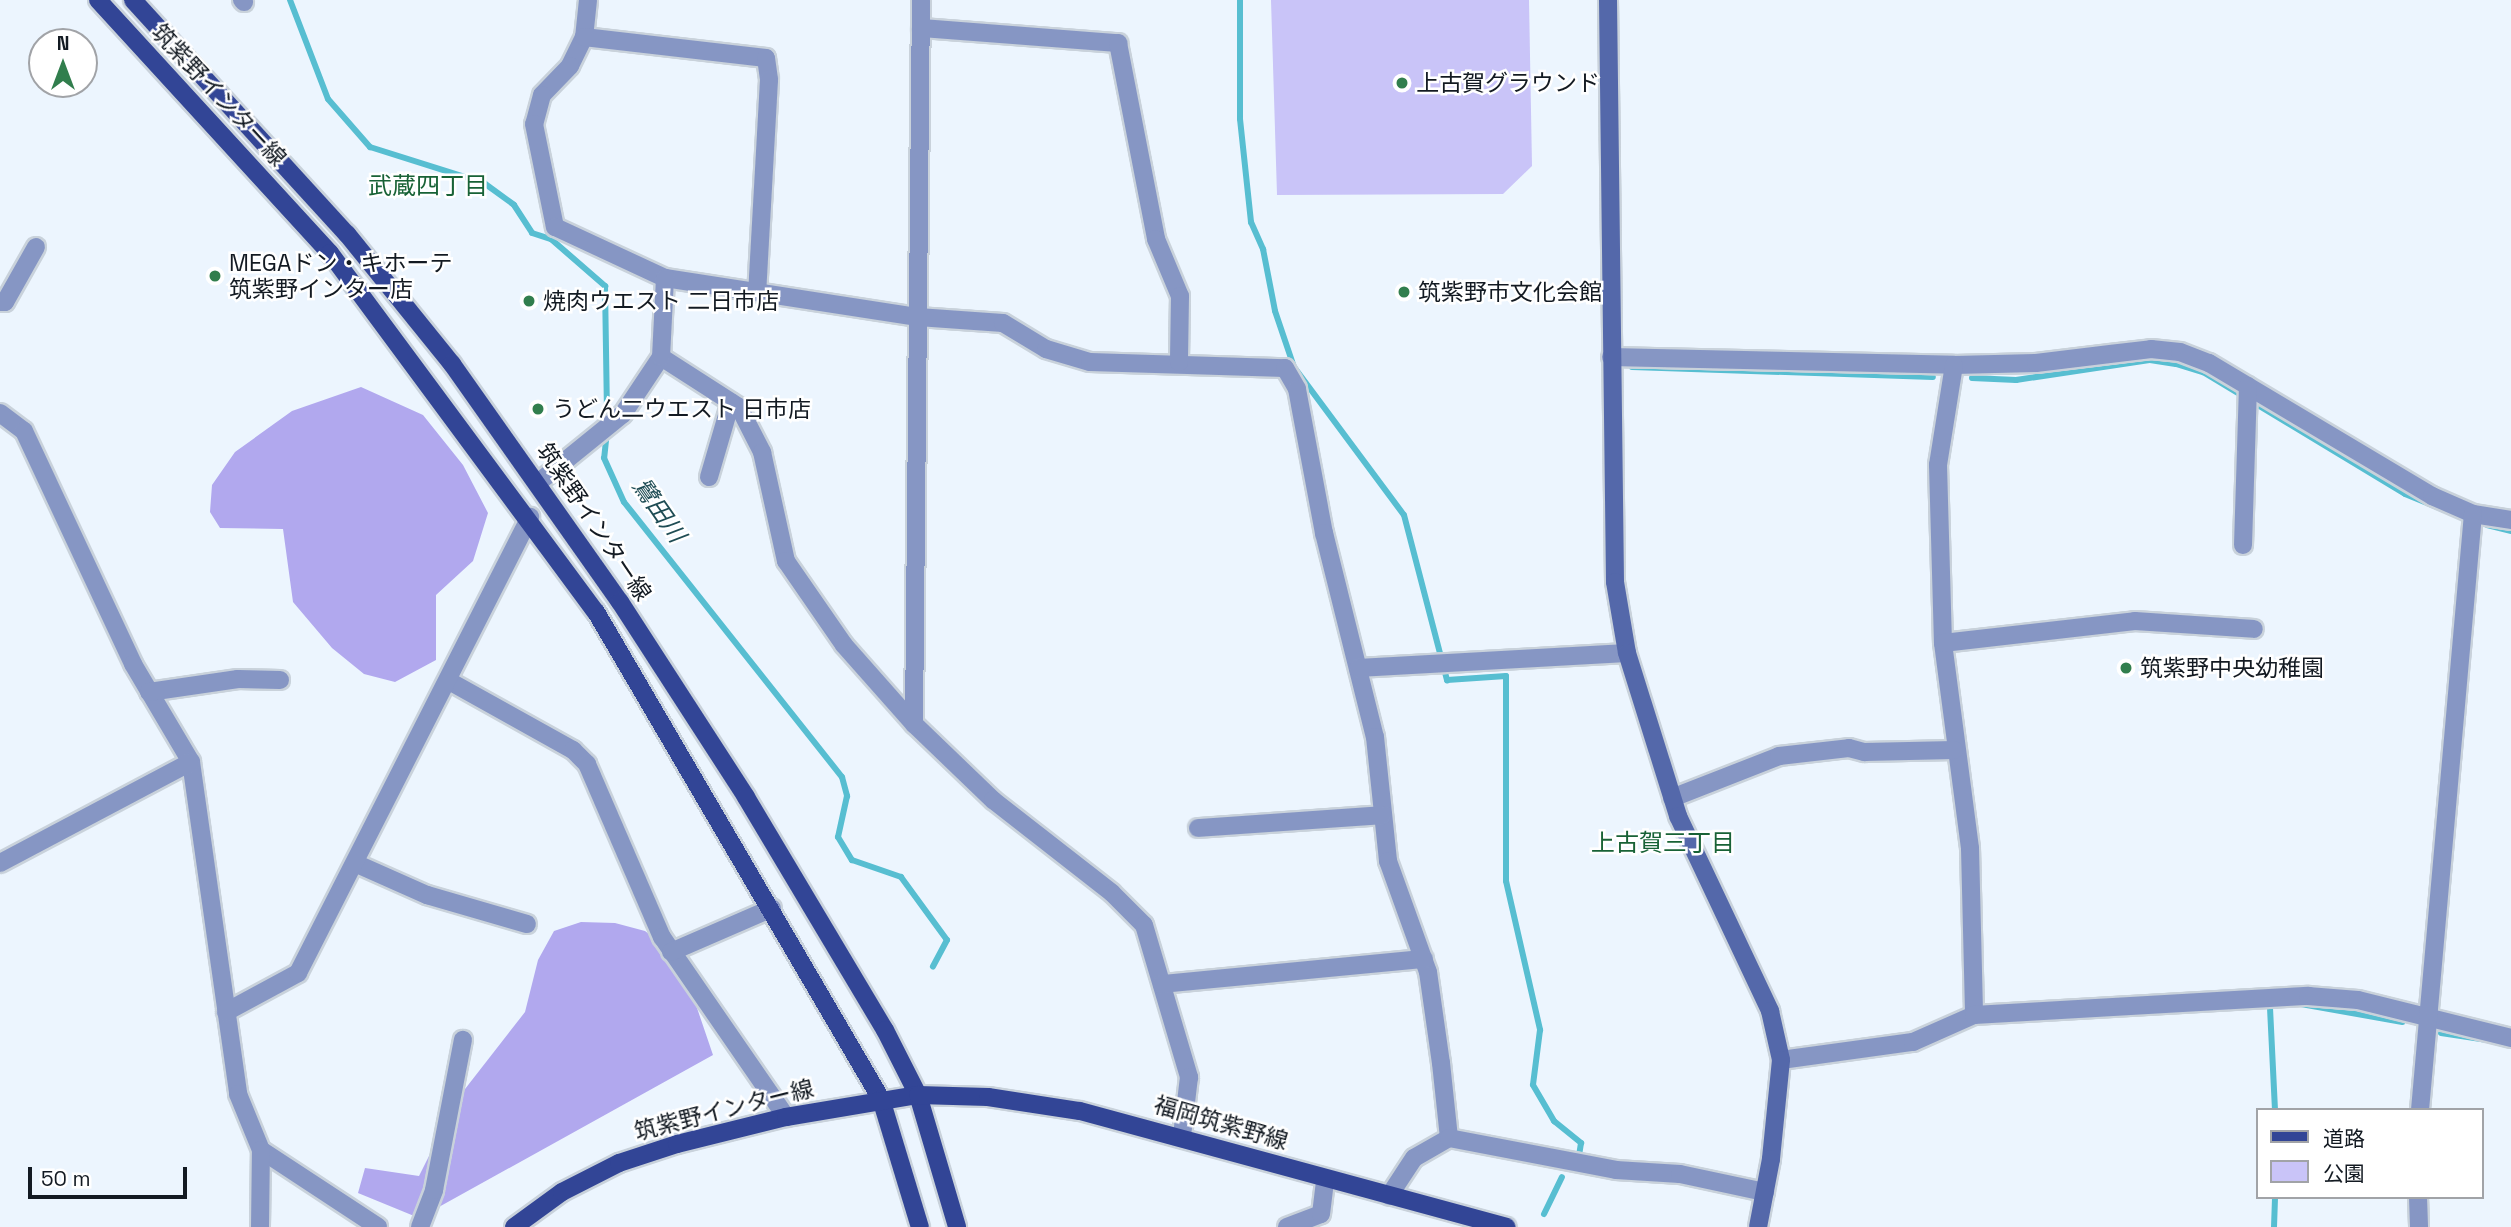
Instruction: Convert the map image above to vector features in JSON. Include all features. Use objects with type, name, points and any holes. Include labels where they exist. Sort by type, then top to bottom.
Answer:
[{"type":"main road","name":"筑紫野インター線","points":[[98,0],[330,253],[530,517],[596,612],[772,908],[881,1099]]},
{"type":"main road","name":"筑紫野インター線","points":[[133,0],[347,234],[452,364],[539,482],[760,820],[843,954],[918,1095],[881,1099],[786,1117],[619,1163],[562,1192],[514,1227]]},
{"type":"main road","points":[[1608,0],[1615,582],[1626,653],[1672,799],[1770,1010],[1781,1060],[1765,1192],[1758,1227]]},
{"type":"main road","points":[[918,1095],[957,1227]]},
{"type":"main road","name":"福岡筑紫野線","points":[[918,1095],[988,1097],[1080,1111],[1182,1136],[1325,1179],[1506,1227]]},
{"type":"main road","points":[[881,1099],[920,1227]]},
{"type":"street","points":[[588,0],[584,37],[570,66],[542,95],[534,124],[555,227],[665,278],[918,317],[1003,323],[1046,348],[1090,362],[1179,362],[1284,368],[1297,389],[1324,533],[1375,737],[1388,861],[1424,959],[1449,1138]]},
{"type":"street","points":[[914,724],[921,0]]},
{"type":"street","points":[[920,28],[1118,43],[1156,239],[1180,296],[1179,362]]},
{"type":"street","points":[[584,37],[766,58],[769,80],[757,292]]},
{"type":"street","points":[[0,302],[5,302],[36,247]]},
{"type":"street","points":[[539,482],[623,414],[661,357],[665,278]]},
{"type":"street","points":[[1611,357],[1954,365],[2036,363],[2151,349],[2209,363],[2432,496],[2473,514],[2511,520]]},
{"type":"street","points":[[661,357],[739,407],[762,452],[786,561],[844,645],[914,724],[993,800],[1112,893],[1144,925],[1189,1077],[1182,1136]]},
{"type":"street","points":[[1954,365],[1938,465],[1942,643],[1954,750],[1970,848],[1974,1015]]},
{"type":"street","points":[[2244,545],[2248,386]]},
{"type":"street","points":[[709,477],[731,402]]},
{"type":"street","points":[[0,413],[24,430],[56,507],[149,692],[191,762],[238,1094],[261,1150],[260,1227]]},
{"type":"street","points":[[2420,1108],[2473,514]]},
{"type":"street","points":[[226,1012],[298,972],[357,864],[530,517]]},
{"type":"street","points":[[1942,643],[2135,621],[2254,629]]},
{"type":"street","points":[[1358,668],[1626,653]]},
{"type":"street","points":[[149,692],[238,679],[280,680]]},
{"type":"street","points":[[449,681],[573,750],[587,764],[671,952],[786,1117]]},
{"type":"street","points":[[1672,799],[1779,756],[1849,748],[1864,752],[1954,750]]},
{"type":"street","points":[[0,863],[191,762]]},
{"type":"street","points":[[1198,828],[1383,815]]},
{"type":"street","points":[[357,864],[426,895],[527,923]]},
{"type":"street","points":[[671,952],[772,908]]},
{"type":"street","points":[[1162,984],[1424,959]]},
{"type":"street","points":[[1781,1060],[1913,1042],[1974,1015],[2308,996],[2358,1000],[2511,1038]]},
{"type":"street","points":[[420,1227],[434,1190],[463,1040]]},
{"type":"street","points":[[1389,1196],[1414,1158],[1449,1138],[1616,1170],[1680,1174],[1765,1192]]},
{"type":"street","points":[[261,1150],[378,1227]]},
{"type":"street","points":[[1287,1227],[1321,1214],[1325,1179]]},
{"type":"street","points":[[2418,1199],[2419,1227]]},
{"type":"green space","name":"上古賀グラウンド","points":[[1271,0],[1529,0],[1532,166],[1503,194],[1277,195]]},
{"type":"shaded area","points":[[361,387],[423,415],[463,465],[488,513],[473,561],[436,595],[436,660],[395,682],[364,674],[332,648],[293,602],[283,529],[220,528],[210,512],[212,485],[235,452],[292,411]]},
{"type":"shaded area","points":[[581,922],[615,923],[645,931],[680,958],[713,1055],[419,1218],[358,1193],[365,1168],[419,1176],[458,1098],[525,1012],[538,960],[554,931]]},
{"type":"waterway","name":"鷺田川","points":[[290,0],[328,99],[370,147],[484,183],[514,205],[532,233],[551,239],[605,286],[607,420]]},
{"type":"waterway","points":[[1240,0],[1240,119],[1251,222],[1263,249],[1275,311],[1294,367],[1404,515],[1447,680],[1506,676],[1506,881],[1540,1030],[1533,1085],[1554,1121],[1581,1143],[1579,1155]]},
{"type":"waterway","points":[[1972,378],[2016,380],[2150,360],[2176,364],[2203,372],[2405,494],[2459,516]]},
{"type":"waterway","points":[[1632,367],[1933,377]]},
{"type":"waterway","name":"鷺田川","points":[[607,431],[604,458],[624,502],[842,777],[847,796],[838,837],[852,860],[901,877],[947,940],[933,966]]},
{"type":"waterway","points":[[2487,525],[2511,531]]},
{"type":"waterway","points":[[2301,1004],[2402,1022]]},
{"type":"waterway","points":[[2275,1108],[2270,1006],[2276,1006]]},
{"type":"waterway","points":[[2441,1033],[2487,1040]]},
{"type":"waterway","points":[[1544,1214],[1562,1177]]},
{"type":"waterway","points":[[2274,1227],[2275,1199]]},
{"type":"place","name":"上古賀グラウンド","points":[[1402,83]]},
{"type":"place","name":"MEGAドン・キホーテ 筑紫野インター店","points":[[215,276]]},
{"type":"place","name":"筑紫野市文化会館","points":[[1404,292]]},
{"type":"place","name":"焼肉ウエスト 二日市店","points":[[529,301]]},
{"type":"place","name":"うどん二ウエスト 日市店","points":[[538,409]]},
{"type":"place","name":"筑紫野中央幼稚園","points":[[2126,668]]},
{"type":"district","name":"武蔵四丁目","points":[[428,186]]},
{"type":"district","name":"上古賀三丁目","points":[[1663,843]]}]
